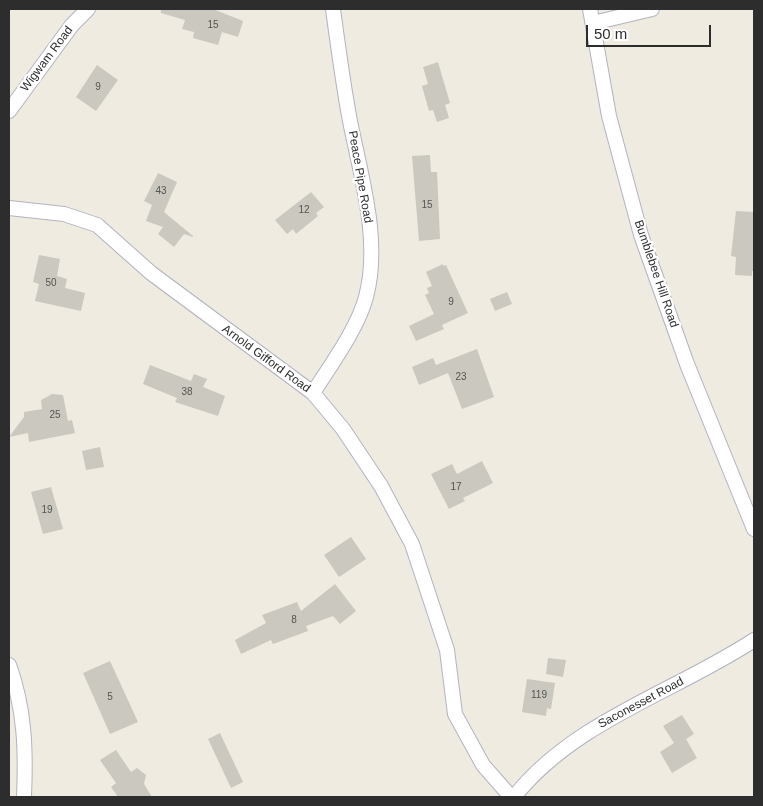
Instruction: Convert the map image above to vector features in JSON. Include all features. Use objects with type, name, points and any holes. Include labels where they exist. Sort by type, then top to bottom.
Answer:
[{"type":"street","name":"Wigwam Road","points":[[9,111],[72,25],[88,9]]},
{"type":"street","name":"Peace Pipe Road","points":[[313,393],[344,344],[366,299],[371,272],[368,217],[342,76],[333,9]]},
{"type":"street","name":"Bumblebee Hill Road","points":[[590,9],[609,116],[641,234],[687,364],[754,529]]},
{"type":"street","points":[[593,23],[652,9]]},
{"type":"street","name":"Arnold Gifford Road","points":[[9,208],[64,214],[97,225],[151,273],[313,393],[343,429],[381,486],[412,544],[447,650],[455,714],[483,765],[513,797]]},
{"type":"street","name":"Saconesset Road","points":[[513,797],[532,774],[602,723],[706,668],[754,640]]},
{"type":"street","points":[[9,665],[19,694],[25,732],[24,797]]},
{"type":"building","points":[[161,9],[213,9],[243,21],[238,37],[222,32],[218,45],[193,38],[194,32],[182,29],[185,20],[161,13]]},
{"type":"building","points":[[438,62],[450,103],[445,105],[449,118],[437,122],[433,110],[429,111],[422,86],[428,84],[423,67]]},
{"type":"building","points":[[97,65],[118,80],[96,111],[76,97]]},
{"type":"building","points":[[430,155],[431,172],[437,172],[440,239],[419,241],[412,156]]},
{"type":"building","points":[[158,173],[177,182],[164,212],[193,236],[184,234],[174,247],[158,234],[163,227],[146,221],[152,205],[144,201]]},
{"type":"building","points":[[311,192],[324,207],[316,213],[318,216],[296,234],[293,229],[287,234],[275,220]]},
{"type":"building","points":[[736,211],[754,212],[754,271],[752,271],[752,276],[735,275],[736,257],[731,256]]},
{"type":"building","points":[[39,255],[60,259],[57,276],[67,279],[65,288],[85,293],[81,311],[35,301],[39,284],[33,282]]},
{"type":"building","points":[[443,264],[443,266],[446,265],[468,313],[442,325],[444,329],[416,341],[409,326],[434,314],[425,295],[429,293],[427,288],[432,286],[426,272]]},
{"type":"building","points":[[507,292],[512,304],[495,311],[490,299]]},
{"type":"building","points":[[477,349],[494,397],[462,409],[448,373],[419,385],[412,367],[433,358],[436,365]]},
{"type":"building","points":[[150,365],[191,381],[194,374],[207,379],[203,387],[225,396],[218,416],[175,402],[177,398],[143,384]]},
{"type":"building","points":[[52,394],[63,395],[68,421],[72,420],[75,433],[29,442],[28,433],[9,437],[24,417],[24,412],[42,409],[41,400]]},
{"type":"building","points":[[100,447],[104,467],[86,470],[82,451]]},
{"type":"building","points":[[482,461],[493,483],[463,498],[465,501],[449,509],[431,474],[452,464],[457,474]]},
{"type":"building","points":[[51,487],[63,529],[43,534],[31,492]]},
{"type":"building","points":[[351,537],[366,559],[339,577],[324,555]]},
{"type":"building","points":[[335,584],[356,611],[340,624],[333,616],[306,626],[308,631],[273,644],[271,640],[241,654],[235,640],[266,623],[262,615],[297,602],[301,611]]},
{"type":"building","points":[[548,658],[566,660],[563,677],[546,674]]},
{"type":"building","points":[[110,661],[138,722],[110,734],[83,673]]},
{"type":"building","points":[[527,679],[555,683],[551,709],[547,708],[546,716],[522,712]]},
{"type":"building","points":[[682,715],[694,734],[686,739],[697,758],[672,773],[660,752],[674,743],[663,726]]},
{"type":"building","points":[[220,733],[243,782],[231,788],[208,739]]},
{"type":"building","points":[[116,750],[131,772],[137,768],[146,775],[144,784],[152,797],[118,797],[111,787],[116,783],[100,760]]}]
